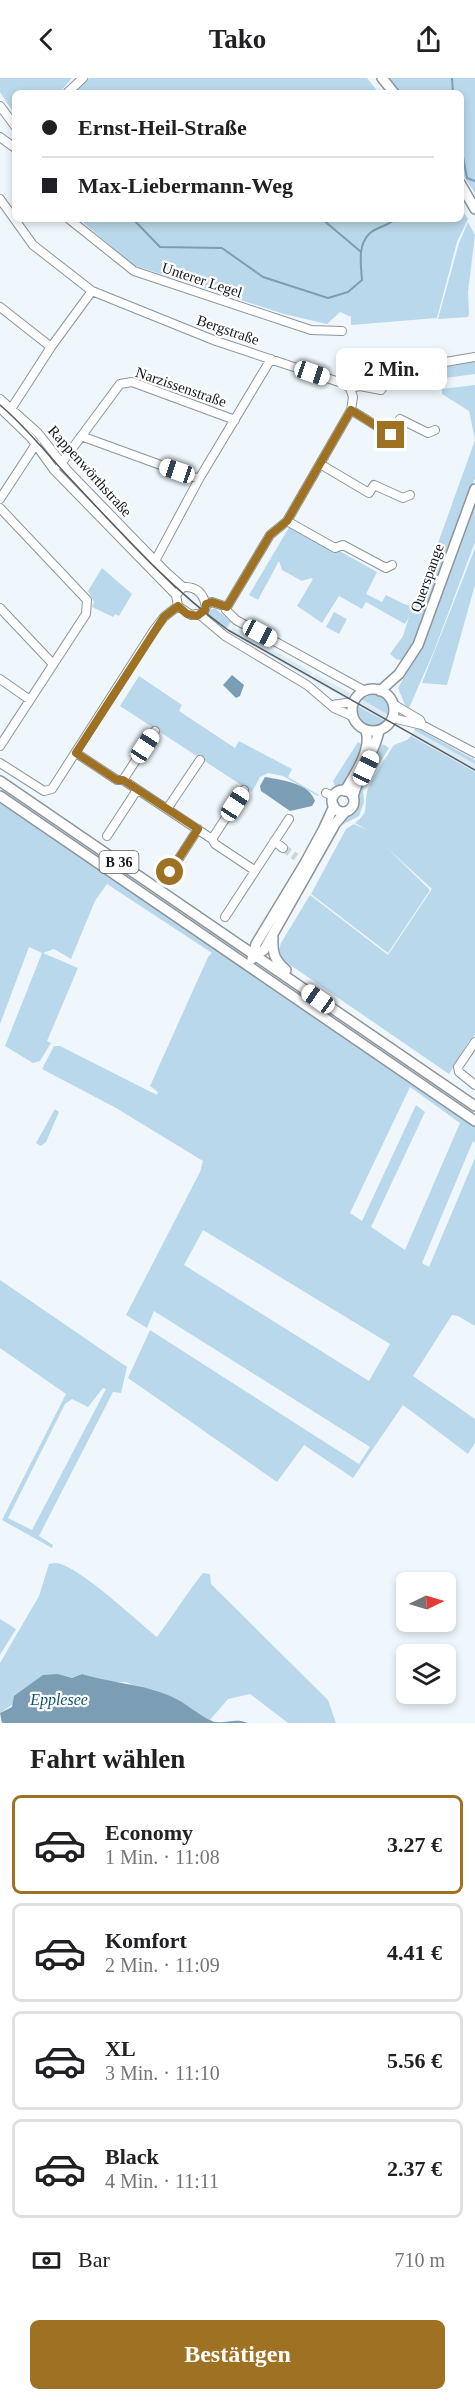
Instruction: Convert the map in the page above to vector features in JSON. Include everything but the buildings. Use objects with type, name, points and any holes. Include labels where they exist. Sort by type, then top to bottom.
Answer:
[{"type":"main road","points":[[382,78],[392,90]]},
{"type":"main road","points":[[464,190],[475,209]]},
{"type":"main road","name":"Querspange","points":[[399,674],[418,645],[475,489]]},
{"type":"main road","points":[[345,791],[366,749],[368,736],[352,716],[353,702],[365,691],[380,691],[399,674]]},
{"type":"main road","points":[[366,731],[379,730],[388,725],[392,718],[392,702],[399,674]]},
{"type":"main road","points":[[380,691],[392,702]]},
{"type":"main road","points":[[249,966],[255,956],[258,941],[335,824],[345,812],[352,808],[353,797],[374,750],[379,730]]},
{"type":"main road","name":"B 36","points":[[0,781],[475,1106]]},
{"type":"main road","points":[[255,956],[264,950],[273,935],[308,865],[331,798],[338,792],[345,791],[353,797]]},
{"type":"main road","name":"B 36","points":[[0,796],[475,1121]]},
{"type":"main road","points":[[331,798],[338,811],[345,812]]},
{"type":"main road","points":[[273,935],[272,947],[278,963],[286,969],[299,986]]},
{"type":"street","points":[[70,90],[82,78]]},
{"type":"street","points":[[0,106],[12,122]]},
{"type":"street","name":"Bergstraße","points":[[0,199],[12,217]]},
{"type":"street","name":"Bergstraße","points":[[16,222],[27,239],[92,291],[183,329],[342,383],[350,388],[360,386],[381,390],[393,371],[475,357]]},
{"type":"street","name":"Unterer Legel","points":[[73,222],[134,271],[311,330],[342,331]]},
{"type":"street","points":[[11,409],[51,347],[92,291]]},
{"type":"street","points":[[0,307],[51,347]]},
{"type":"street","points":[[155,561],[200,479],[271,359]]},
{"type":"street","name":"Narzissenstraße","points":[[54,470],[120,384],[125,382],[132,382],[235,420]]},
{"type":"street","points":[[350,388],[353,397],[351,410],[287,521],[270,535],[226,610],[236,620],[365,691]]},
{"type":"street","name":"Rappenwörthstraße","points":[[0,399],[38,433],[61,463],[183,587]]},
{"type":"street","name":"Rappenwörthstraße","points":[[0,408],[36,444],[54,470],[176,595]]},
{"type":"street","points":[[351,410],[391,435],[400,419],[428,433],[435,430]]},
{"type":"street","points":[[81,436],[200,479]]},
{"type":"street","points":[[0,500],[36,444]]},
{"type":"street","points":[[320,464],[369,493],[374,485],[403,498],[410,495]]},
{"type":"street","points":[[0,508],[87,600],[86,614],[0,746]]},
{"type":"street","points":[[287,521],[335,548],[343,545],[386,568],[392,565]]},
{"type":"street","points":[[200,615],[205,610],[204,596],[196,589],[183,587],[176,595],[178,606],[191,615],[200,615],[225,636],[307,685],[336,709],[352,716]]},
{"type":"street","points":[[206,604],[212,602],[227,607]]},
{"type":"street","points":[[0,763],[47,792],[51,789],[154,630],[164,617],[178,606]]},
{"type":"street","points":[[0,608],[53,664]]},
{"type":"street","points":[[0,679],[30,700]]},
{"type":"street","points":[[332,705],[353,702]]},
{"type":"street","points":[[392,702],[420,720],[422,725]]},
{"type":"street","points":[[392,718],[422,725],[475,753]]},
{"type":"street","points":[[123,780],[155,731]]},
{"type":"street","points":[[76,753],[117,780],[123,780],[198,829],[215,844],[254,870],[257,868]]},
{"type":"street","points":[[167,809],[200,760]]},
{"type":"street","points":[[107,836],[137,789]]},
{"type":"street","points":[[212,839],[244,790]]},
{"type":"street","points":[[225,917],[289,819]]},
{"type":"street","points":[[167,877],[198,829]]},
{"type":"street","points":[[274,841],[283,848]]},
{"type":"street","points":[[297,857],[308,865]]},
{"type":"street","points":[[475,1042],[460,1062],[459,1072],[475,1085]]},
{"type":"shaded area","points":[[0,78],[72,78],[62,90],[12,90],[12,110],[0,92]]},
{"type":"shaded area","points":[[89,78],[367,78],[377,90],[75,90]]},
{"type":"shaded area","points":[[389,78],[475,78],[475,193],[464,176],[464,90],[399,90]]},
{"type":"shaded area","points":[[464,213],[468,219],[457,242],[437,318],[351,325],[351,317],[340,312],[327,324],[284,314],[133,265],[83,222],[464,222]]},
{"type":"shaded area","points":[[468,222],[475,235],[468,292],[469,314],[468,317],[438,319],[459,243]]},
{"type":"shaded area","points":[[475,360],[475,374],[400,384],[389,383],[394,375]]},
{"type":"shaded area","points":[[475,385],[475,440],[469,411],[442,394],[442,389]]},
{"type":"shaded area","points":[[475,440],[475,478],[419,634],[405,661],[396,659],[390,654],[403,636],[409,617],[405,624],[366,602],[362,609],[339,596],[322,623],[297,606],[313,579],[302,581],[282,570],[279,561],[258,600],[249,595],[291,524],[377,572],[366,594],[382,602],[386,595],[415,607]]},
{"type":"shaded area","points":[[475,499],[475,542],[434,651],[409,708],[405,705],[398,688],[432,619]]},
{"type":"shaded area","points":[[475,548],[475,585],[447,685],[422,683]]},
{"type":"shaded area","points":[[102,568],[132,594],[119,616],[115,614],[113,617],[92,607],[94,602],[88,591]]},
{"type":"shaded area","points":[[215,608],[231,622],[224,632],[208,617],[207,611]]},
{"type":"shaded area","points":[[334,612],[347,619],[339,634],[326,627]]},
{"type":"shaded area","points":[[233,627],[313,673],[310,679],[230,633]]},
{"type":"shaded area","points":[[315,674],[350,693],[347,699],[312,680]]},
{"type":"shaded area","points":[[139,676],[182,705],[179,711],[235,748],[239,741],[292,769],[288,777],[319,795],[283,776],[268,773],[260,777],[252,792],[120,706]]},
{"type":"shaded area","points":[[373,694],[387,701],[390,716],[361,699]]},
{"type":"shaded area","points":[[361,699],[390,716],[387,722],[357,706]]},
{"type":"shaded area","points":[[357,706],[387,722],[375,727],[365,725],[358,718]]},
{"type":"shaded area","points":[[415,727],[475,760],[475,764],[414,730]]},
{"type":"shaded area","points":[[414,730],[475,764],[475,772],[411,736]]},
{"type":"shaded area","points":[[411,736],[475,772],[475,1035],[449,1074],[283,960],[279,950],[310,895],[388,955],[432,889],[385,846],[430,890],[388,953],[311,894],[346,829],[354,824],[367,830],[355,823],[365,812],[369,787],[394,745]]},
{"type":"shaded area","points":[[358,742],[362,745],[344,784],[335,786],[333,781]]},
{"type":"shaded area","points":[[379,744],[389,748],[363,790],[364,802],[359,816],[342,825],[338,823],[357,810],[359,803],[357,790]]},
{"type":"shaded area","points":[[0,803],[475,1124],[475,1143],[473,1141],[422,1263],[429,1267],[475,1158],[475,1326],[452,1315],[413,1376],[475,1419],[475,1443],[468,1454],[403,1405],[353,1478],[304,1445],[277,1482],[128,1378],[150,1330],[359,1464],[370,1447],[154,1311],[147,1328],[126,1315],[200,1172],[203,1161],[116,1108],[42,1069],[54,1046],[60,1046],[157,1095],[158,1092],[150,1086],[208,957],[212,953],[107,884],[95,901],[71,959],[54,949],[43,953],[78,968],[47,1041],[51,1043],[40,1061],[33,1063],[5,1046],[42,953],[29,947],[0,1024]],"holes":[[[410,1087],[460,1123],[405,1250],[371,1227],[425,1112],[416,1105],[362,1221],[350,1213]],[[203,1230],[390,1344],[369,1381],[184,1265]]]},
{"type":"shaded area","points":[[336,826],[339,830],[276,940],[278,931]]},
{"type":"shaded area","points":[[55,1109],[59,1112],[46,1142],[41,1146],[36,1143]]},
{"type":"shaded area","points":[[0,1280],[127,1367],[121,1393],[113,1392],[39,1536],[53,1545],[52,1548],[2,1520],[66,1394],[0,1348]],"holes":[[[103,1388],[106,1389],[32,1530],[8,1518],[65,1404],[72,1399],[88,1407]]]},
{"type":"shaded area","points":[[56,1563],[66,1566],[92,1583],[157,1637],[203,1573],[210,1574],[211,1584],[328,1700],[336,1723],[288,1723],[250,1694],[228,1699],[210,1720],[126,1682],[106,1682],[82,1674],[72,1678],[58,1674],[0,1713],[0,1663],[39,1596],[49,1564]]},
{"type":"shaded area","points":[[0,1619],[16,1629],[0,1655]]},
{"type":"water","points":[[232,675],[244,685],[240,696],[236,698],[223,685]]},
{"type":"water","points":[[265,777],[301,786],[312,795],[315,801],[312,806],[290,811],[261,791],[260,786]]},
{"type":"water","name":"Epplesee","points":[[58,1674],[72,1678],[82,1674],[157,1691],[180,1701],[212,1721],[248,1723],[2,1723],[0,1713],[12,1707],[14,1696],[43,1675]]},
{"type":"waterway","points":[[452,78],[453,90]]},
{"type":"waterway","points":[[464,162],[467,178],[475,181]]},
{"type":"waterway","points":[[136,222],[160,247],[222,248],[263,277],[328,298],[348,292],[362,280],[361,249],[363,243],[370,233],[390,222]]},
{"type":"waterway","points":[[326,222],[360,251]]},
{"type":"tunnel","points":[[283,848],[296,857]]},
{"type":"tram line","points":[[0,405],[142,555],[228,630],[475,770]]},
{"type":"route","points":[[170,872],[198,829],[123,780],[117,780],[76,753],[154,630],[170,611],[178,606],[187,614],[197,616],[203,613],[206,604],[212,602],[227,607],[231,603],[270,535],[287,521],[351,410],[391,435]]}]
